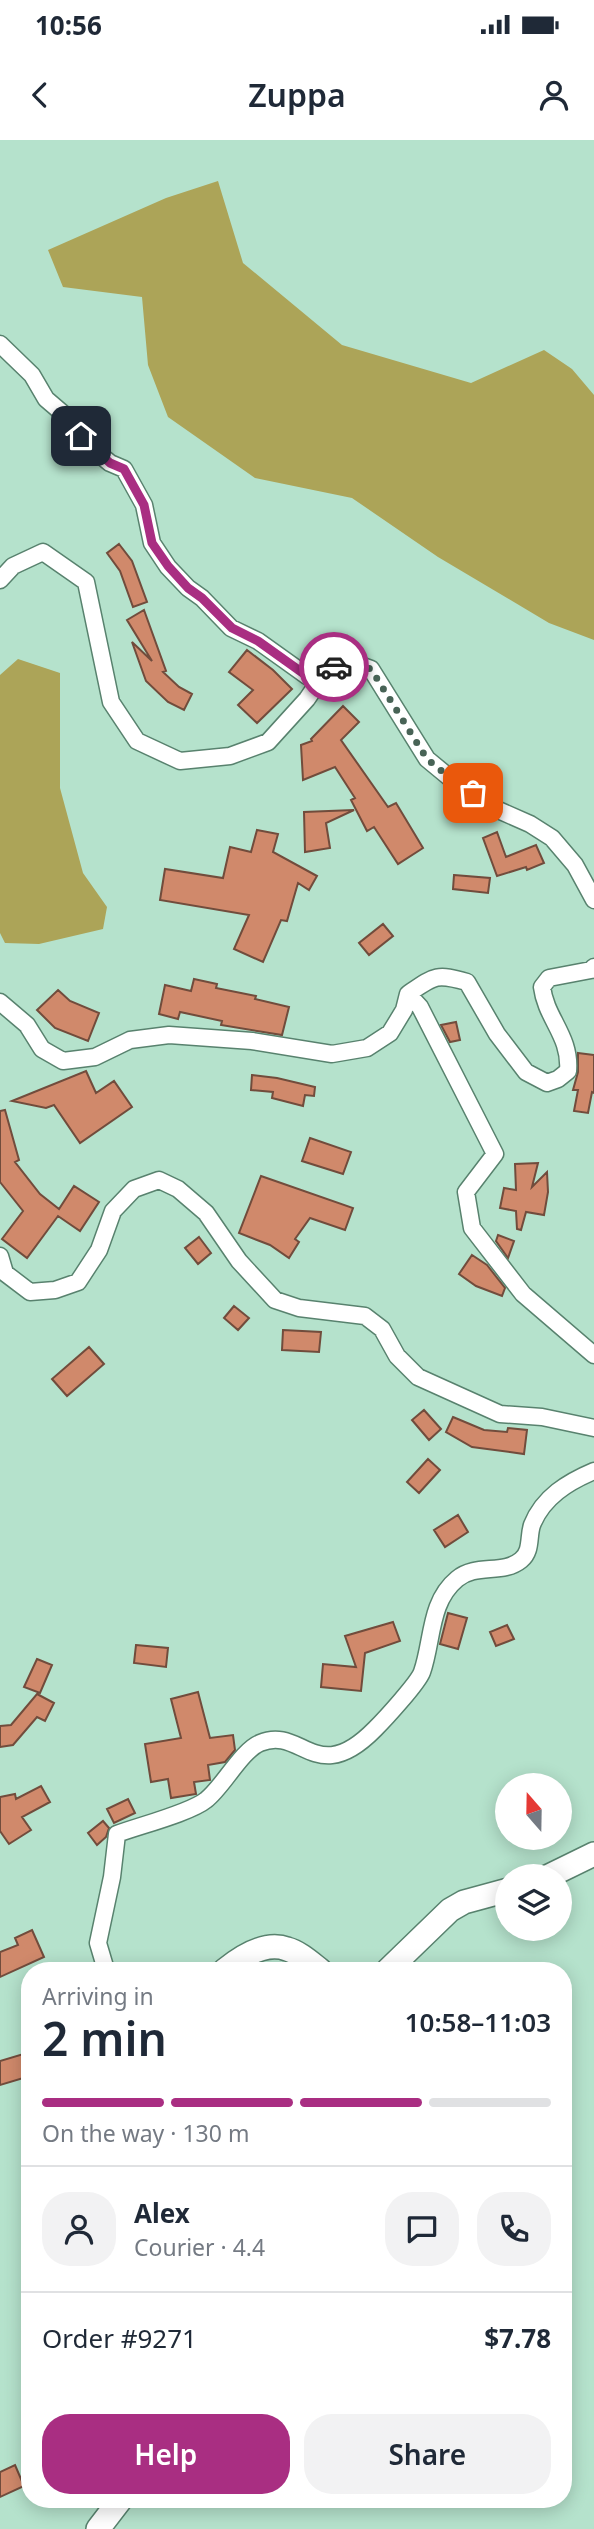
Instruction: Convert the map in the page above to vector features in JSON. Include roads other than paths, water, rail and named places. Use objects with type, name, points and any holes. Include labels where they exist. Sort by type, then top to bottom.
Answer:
[{"type":"main road","points":[[572,1865],[594,1854]]},
{"type":"main road","points":[[396,1962],[450,1910],[473,1899],[495,1893]]},
{"type":"main road","points":[[238,1962],[255,1951],[272,1947],[287,1948],[308,1962]]},
{"type":"main road","points":[[98,2529],[114,2508]]},
{"type":"street","points":[[0,344],[32,375],[46,399],[67,417],[89,446],[110,463],[124,469],[144,505],[152,543],[188,588],[232,628],[258,641],[307,676],[322,677]]},
{"type":"street","points":[[0,580],[13,566],[43,552],[86,582],[111,702],[136,741],[180,761],[230,756],[268,742],[307,699],[322,677],[337,665],[349,661],[371,669],[427,759],[450,778],[496,808],[552,838],[575,865],[594,900]]},
{"type":"street","points":[[0,1002],[27,1025],[42,1049],[63,1061],[96,1057],[130,1040],[169,1035],[252,1041],[332,1054],[367,1048],[390,1033],[404,1010],[408,994],[427,981],[443,975],[467,982],[498,1034],[526,1072],[547,1083],[568,1071],[569,1055],[561,1031],[548,1013],[541,987],[549,978],[591,970],[594,967]]},
{"type":"street","points":[[408,994],[420,1007],[495,1154],[466,1192],[472,1228],[523,1294],[594,1355]]},
{"type":"street","points":[[0,1256],[5,1273],[30,1293],[55,1290],[78,1282],[99,1250],[113,1211],[134,1189],[159,1180],[178,1189],[206,1213],[239,1261],[275,1300],[299,1308],[365,1316],[382,1329],[397,1356],[418,1377],[500,1414],[542,1417],[594,1428]]},
{"type":"street","points":[[104,1962],[98,1943],[112,1877],[117,1834],[190,1809],[206,1800],[258,1743],[278,1738],[315,1755],[329,1756],[349,1751],[375,1729],[422,1674],[432,1621],[447,1590],[456,1579],[467,1572],[508,1567],[523,1559],[529,1548],[532,1526],[545,1503],[565,1484],[594,1471]]}]
